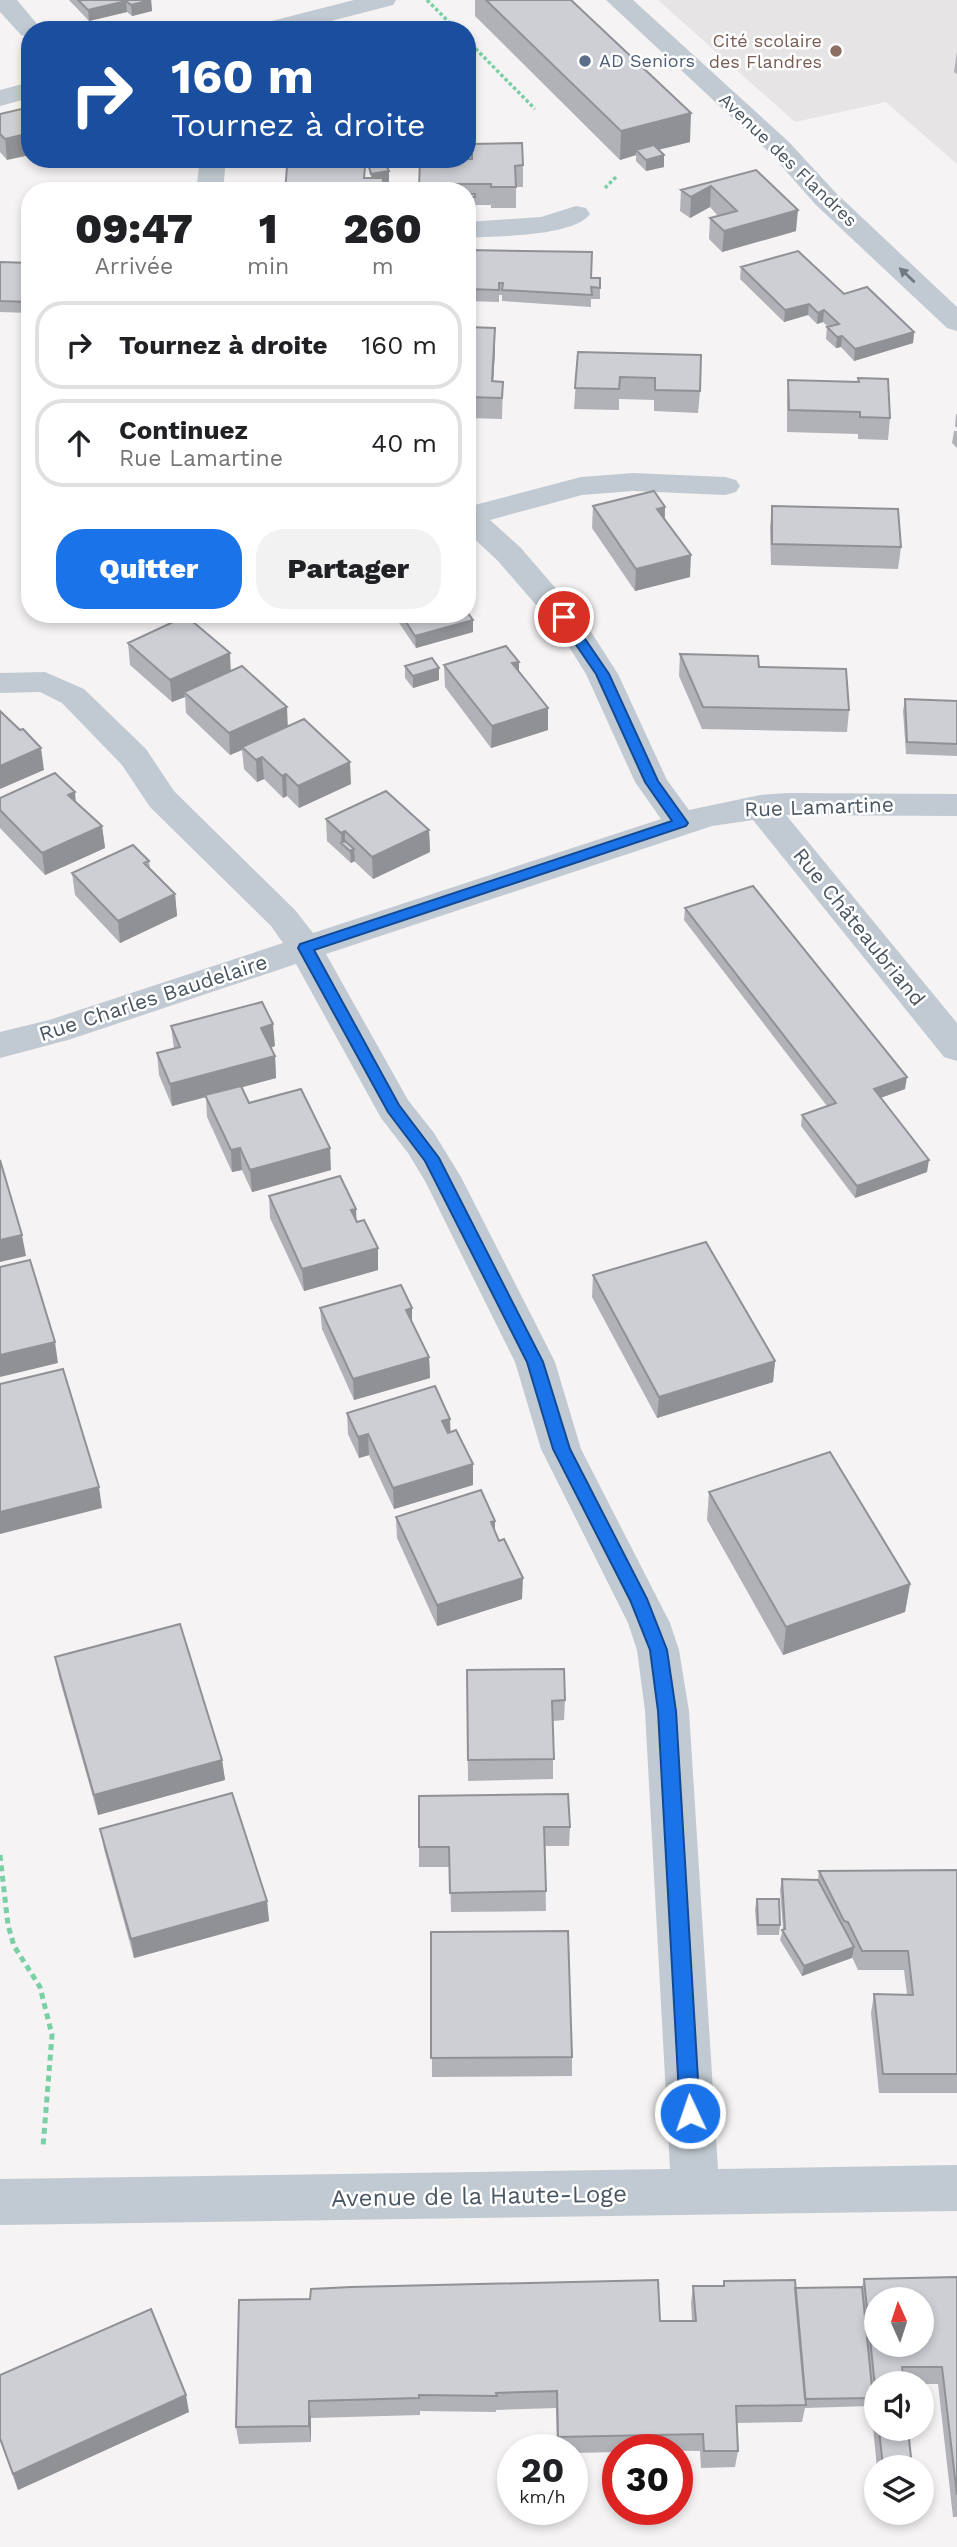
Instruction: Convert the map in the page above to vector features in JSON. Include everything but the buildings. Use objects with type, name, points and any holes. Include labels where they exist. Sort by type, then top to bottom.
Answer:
[{"type":"street","points":[[4,0],[22,21]]},
{"type":"street","points":[[301,21],[384,0]]},
{"type":"street","name":"Avenue des Flandres","points":[[618,0],[770,140],[826,199],[957,322]]},
{"type":"street","points":[[0,98],[21,92]]},
{"type":"street","points":[[476,229],[544,225],[576,214]]},
{"type":"street","points":[[476,514],[546,493],[581,486],[633,482],[724,486]]},
{"type":"street","points":[[476,523],[509,554],[573,628],[602,674],[652,782],[681,823]]},
{"type":"street","points":[[0,683],[45,682],[73,696],[134,757],[162,799],[282,918],[305,948],[394,1108],[431,1158],[535,1362],[561,1449],[639,1599],[659,1650],[667,1711],[695,2193]]},
{"type":"street","name":"Rue Lamartine","points":[[602,849],[681,823],[760,806],[814,803],[957,806]]},
{"type":"street","name":"Rue Châteaubriand","points":[[760,806],[957,1048]]},
{"type":"street","name":"Rue Charles Baudelaire","points":[[0,1045],[55,1031],[602,849]]},
{"type":"street","name":"Avenue de la Haute-Loge","points":[[20,2202],[957,2189]]},
{"type":"path","points":[[427,0],[448,21]]},
{"type":"path","points":[[476,49],[535,109]]},
{"type":"path","points":[[0,1854],[8,1925],[14,1946],[40,1987],[52,2035],[45,2110],[20,2202]]},
{"type":"shaded area","name":"Cité scolaire des Flandres","points":[[658,0],[957,0],[957,164],[886,102],[795,122]]},
{"type":"place","name":"Cité scolaire des Flandres","points":[[836,51]]},
{"type":"place","name":"AD Seniors","points":[[585,61]]},
{"type":"route","points":[[564,617],[602,674],[652,782],[681,823],[305,948],[334,996],[384,1092],[442,1177],[535,1362],[546,1397],[548,1414],[561,1449],[639,1599],[659,1650],[667,1711],[690,2113]]}]
